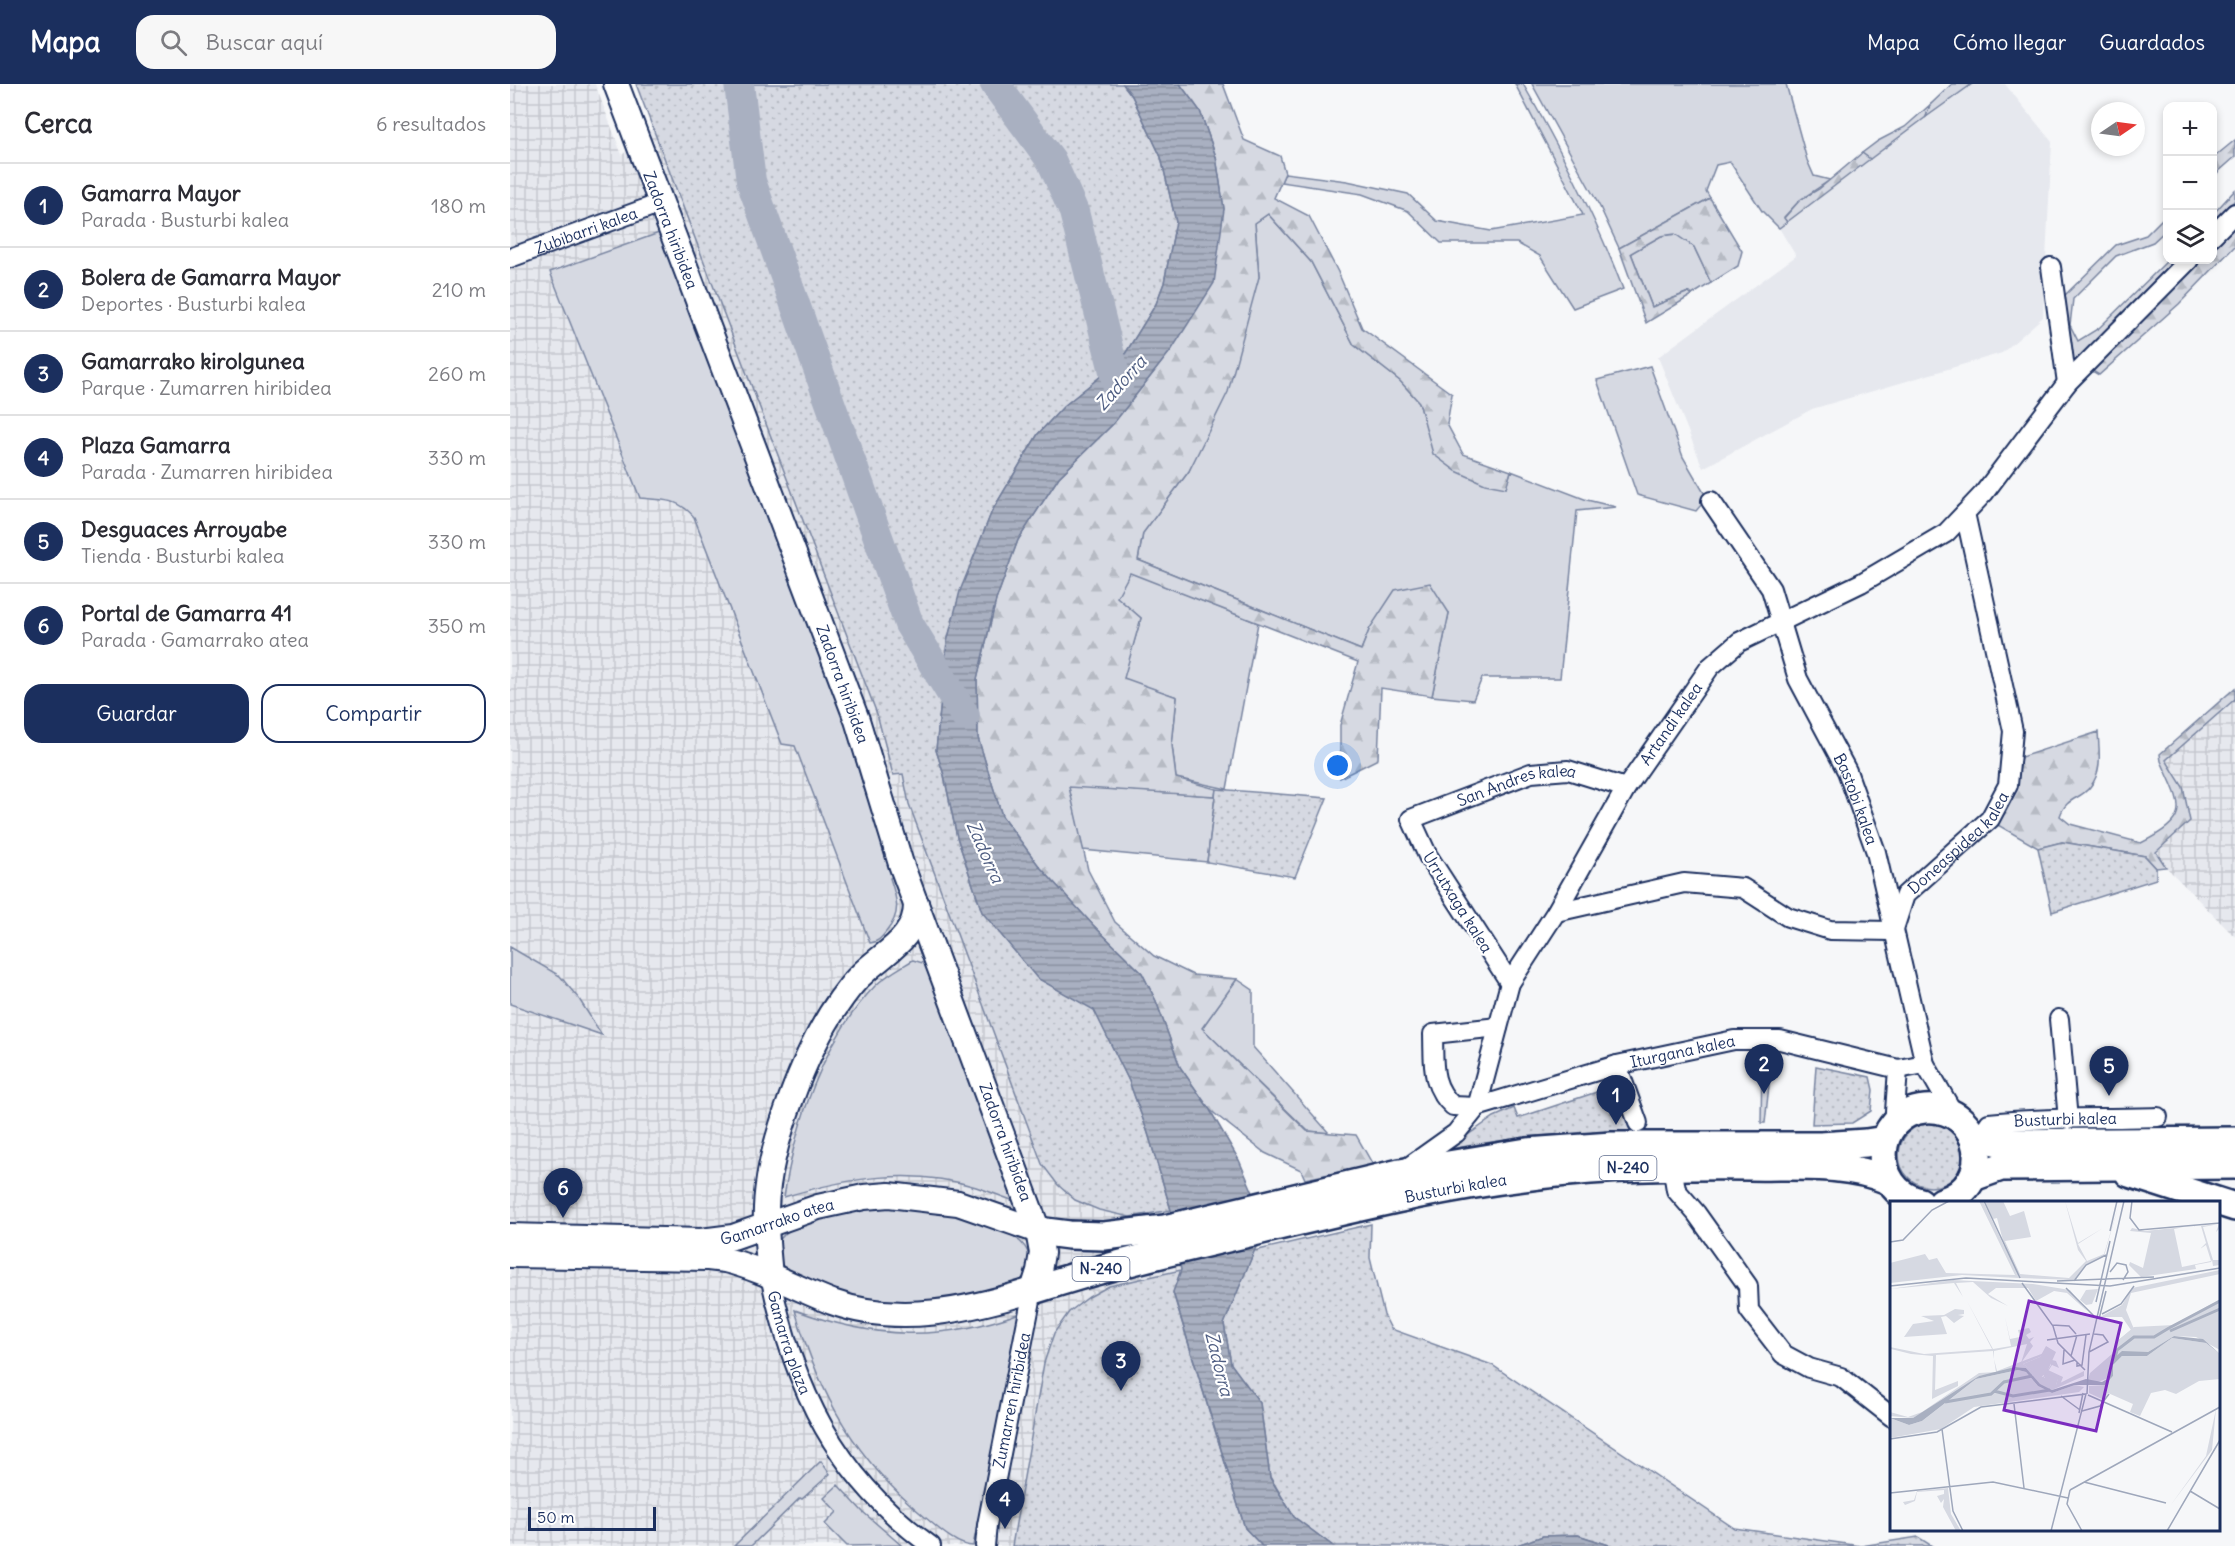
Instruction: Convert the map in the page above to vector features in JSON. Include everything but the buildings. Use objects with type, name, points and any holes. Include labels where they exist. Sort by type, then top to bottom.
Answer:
[{"type":"highway","name":"N-240","points":[[1889,1133],[1907,1115],[1923,1109],[1939,1110],[1969,1129],[2002,1143],[2235,1141]]},
{"type":"highway","points":[[1969,1129],[1978,1156],[1969,1187]]},
{"type":"highway","points":[[2182,1140],[2235,1129]]},
{"type":"highway","name":"Busturbi kalea","points":[[1363,1194],[1400,1173],[1527,1152],[1612,1146],[1821,1146],[1866,1143],[1889,1133]]},
{"type":"highway","points":[[1888,1180],[1883,1167],[1882,1153],[1889,1133]]},
{"type":"highway","points":[[1946,1201],[2001,1167],[2235,1165]]},
{"type":"highway","points":[[2105,1166],[2216,1201]]},
{"type":"highway","name":"Busturbi kalea","points":[[1033,1290],[1090,1272],[1167,1240],[1363,1194],[1414,1196],[1522,1177],[1840,1167],[1873,1174],[1888,1180]]},
{"type":"highway","name":"N-240","points":[[1888,1180],[1894,1189],[1913,1201]]},
{"type":"highway","points":[[2220,1202],[2235,1207]]},
{"type":"highway","name":"Busturbi kalea","points":[[1038,1231],[1069,1235],[1167,1240]]},
{"type":"main road","name":"Zadorra hiribidea","points":[[616,84],[857,720],[886,818],[916,903],[1038,1231],[1042,1253],[1033,1290]]},
{"type":"main road","name":"Gamarra plaza","points":[[770,1276],[766,1205],[772,1165],[797,1082],[817,1039],[840,1001],[860,975],[891,950],[914,923],[916,903]]},
{"type":"main road","points":[[891,950],[924,948],[937,955]]},
{"type":"main road","name":"Gamarrako atea","points":[[510,1236],[701,1241],[734,1237],[834,1203],[889,1195],[958,1203],[1038,1231]]},
{"type":"main road","name":"Gamarrako atea","points":[[510,1255],[708,1258],[736,1263],[834,1303],[881,1312],[923,1314],[958,1311],[1033,1290]]},
{"type":"street","name":"Zubibarri kalea","points":[[510,258],[662,203]]},
{"type":"street","points":[[2217,231],[2235,213]]},
{"type":"street","name":"Artandi kalea","points":[[1400,1173],[1456,1133],[1477,1107],[1510,983],[1556,912],[1626,788],[1710,667],[1739,642],[1870,578],[1946,533],[1984,493],[2067,383],[2185,264]]},
{"type":"street","points":[[2051,267],[2067,383]]},
{"type":"street","name":"Bastobi kalea","points":[[1711,501],[1771,589],[1798,679],[1846,771],[1876,852],[1925,1064],[1969,1129]]},
{"type":"street","name":"Doneaspidea kalea","points":[[1893,931],[1905,895],[1990,819],[2008,785],[2013,730],[1965,513]]},
{"type":"street","name":"San Andres kalea","points":[[1411,819],[1531,773],[1568,771],[1626,788]]},
{"type":"street","name":"Urrutxaga kalea","points":[[1411,819],[1428,856],[1510,983]]},
{"type":"street","points":[[1556,912],[1684,883],[1743,888],[1788,917],[1830,930],[1893,931]]},
{"type":"street","points":[[2059,1019],[2068,1120]]},
{"type":"street","points":[[1477,1107],[1453,1106],[1443,1096],[1435,1079],[1433,1034],[1498,1027]]},
{"type":"street","name":"Iturgana kalea","points":[[1477,1107],[1617,1065],[1734,1040],[1780,1040],[1898,1070],[1925,1064]]},
{"type":"street","points":[[1617,1065],[1638,1123]]},
{"type":"street","points":[[1889,1133],[1898,1070]]},
{"type":"street","name":"Busturbi kalea","points":[[1969,1129],[2032,1118],[2068,1120],[2158,1117]]},
{"type":"street","points":[[1673,1173],[1676,1190],[1696,1213],[1748,1286],[1749,1310],[1783,1354],[1809,1368],[1841,1377],[1890,1415]]},
{"type":"street","name":"Gamarra plaza","points":[[770,1276],[778,1313],[793,1361],[808,1399],[826,1432],[847,1466],[872,1496],[903,1526],[931,1546]]},
{"type":"street","name":"Zumarren hiribidea","points":[[985,1546],[987,1525],[1033,1290]]},
{"type":"shaded area","points":[[510,84],[595,84],[622,155],[653,128],[877,714],[893,775],[903,773],[909,804],[1042,1164],[1058,1185],[1075,1200],[1099,1210],[1130,1217],[1171,1210],[1181,1270],[1109,1286],[1089,1297],[1054,1333],[1044,1363],[1012,1546],[510,1546]]},
{"type":"shaded area","points":[[1972,84],[2005,84],[2052,142],[2043,317],[2002,353],[1812,409],[1703,468],[1658,357],[1796,256],[1779,228]]},
{"type":"shaded area","points":[[2235,699],[2235,937],[2166,867],[2156,853],[2190,821],[2183,787],[2166,760]]},
{"type":"green space","points":[[636,84],[1123,84],[1132,96],[1161,157],[1176,222],[1164,283],[1156,304],[1122,359],[1064,406],[1038,434],[992,511],[961,591],[947,642],[936,750],[944,775],[957,837],[982,912],[1037,978],[1094,1009],[1129,1081],[1148,1133],[1171,1210],[1130,1217],[1099,1210],[1075,1200],[1058,1185],[1042,1164],[909,804],[903,774],[893,775],[877,714]]},
{"type":"green space","points":[[1180,84],[1223,84],[1244,140],[1280,156],[1285,173],[1274,198],[1309,216],[1338,272],[1362,328],[1452,394],[1447,424],[1463,454],[1511,471],[1506,488],[1485,484],[1456,471],[1433,454],[1419,402],[1400,381],[1354,345],[1311,262],[1268,214],[1255,223],[1259,277],[1228,392],[1189,471],[1143,533],[1138,560],[1361,650],[1370,628],[1395,590],[1430,583],[1449,613],[1432,696],[1381,688],[1378,759],[1340,778],[1340,725],[1358,662],[1130,573],[1117,597],[1141,618],[1124,678],[1177,697],[1172,745],[1176,778],[1216,789],[1215,796],[1069,787],[1088,870],[1115,922],[1154,956],[1193,975],[1237,979],[1202,1028],[1307,1131],[1356,1135],[1373,1165],[1305,1179],[1301,1170],[1265,1153],[1210,1110],[1180,1067],[1156,1001],[1142,973],[1093,925],[1039,866],[1002,816],[978,738],[977,680],[996,600],[1018,540],[1059,477],[1113,424],[1172,349],[1224,209],[1216,157],[1200,111]]},
{"type":"green space","points":[[1515,84],[1523,84],[1564,159],[1590,210],[1623,289],[1573,308],[1540,256],[1517,243],[1441,243],[1408,211],[1362,194],[1281,182],[1285,173],[1347,181],[1408,194],[1437,221],[1491,231],[1583,215]]},
{"type":"green space","points":[[1532,84],[1786,84],[1807,160],[1814,176],[1830,180],[1800,200],[1784,217],[1787,222],[1779,228],[1762,211],[1730,162],[1716,165],[1706,191],[1710,198],[1619,248],[1600,207]]},
{"type":"green space","points":[[1952,84],[1972,84],[1926,117],[1930,105]]},
{"type":"green space","points":[[1930,105],[1926,117],[1870,159],[1862,153],[1878,141],[1905,127]]},
{"type":"green space","points":[[2235,140],[2235,157],[2217,173],[2217,155]]},
{"type":"green space","points":[[1862,153],[1870,159],[1787,222],[1784,218],[1800,200],[1819,189]]},
{"type":"green space","points":[[2235,190],[2235,200],[2217,220],[2217,210]]},
{"type":"green space","points":[[1710,198],[1742,251],[1738,266],[1711,283],[1694,247],[1675,234],[1661,236],[1631,253],[1652,307],[1689,292],[1692,295],[1646,323],[1619,248]]},
{"type":"green space","points":[[1268,214],[1311,262],[1354,345],[1400,381],[1419,402],[1434,454],[1506,488],[1511,471],[1587,500],[1616,507],[1577,511],[1560,678],[1482,678],[1473,700],[1432,696],[1449,613],[1370,628],[1361,650],[1138,560],[1143,533],[1189,471],[1259,277],[1255,223]]},
{"type":"green space","points":[[2163,218],[2163,233],[2153,242],[2116,256],[2073,299],[2070,325],[2078,341],[2099,328],[2164,264],[2175,264],[2078,362],[2073,359],[2062,298],[2116,245],[2146,235]]},
{"type":"green space","points":[[2235,220],[2235,246],[2179,304],[2099,375],[2089,369],[2193,264],[2217,264],[2217,239]]},
{"type":"green space","points":[[659,233],[845,722],[864,788],[895,875],[890,878],[896,899],[896,912],[891,925],[877,941],[870,943],[795,746],[782,744],[694,517],[676,503],[640,498],[550,272]]},
{"type":"green space","points":[[1676,234],[1694,247],[1711,283],[1692,295],[1688,292],[1652,307],[1631,253],[1661,236]]},
{"type":"green space","points":[[1650,366],[1683,457],[1707,498],[1696,511],[1637,495],[1597,380]]},
{"type":"green space","points":[[1130,572],[1258,623],[1227,789],[1176,778],[1172,745],[1177,697],[1123,679],[1141,618],[1116,597]]},
{"type":"green space","points":[[2235,688],[2235,699],[2166,760],[2183,787],[2190,821],[2156,852],[2166,867],[2156,868],[2145,856],[2062,842],[2038,848],[1996,824],[2017,786],[2021,757],[2098,732],[2099,768],[2094,781],[2086,791],[2066,805],[2060,816],[2070,824],[2141,843],[2158,834],[2169,826],[2178,809],[2174,789],[2160,754]]},
{"type":"green space","points":[[1068,786],[1215,796],[1207,862],[1083,850]]},
{"type":"green space","points":[[1216,789],[1327,798],[1295,877],[1207,862]]},
{"type":"green space","points":[[2062,842],[2145,856],[2156,868],[2156,879],[2052,912],[2038,848]]},
{"type":"green space","points":[[510,947],[560,976],[579,999],[602,1035],[510,1004]]},
{"type":"green space","points":[[913,960],[926,964],[1020,1203],[952,1181],[904,1176],[856,1180],[784,1197],[804,1113],[826,1058],[840,1032],[875,986]]},
{"type":"green space","points":[[1237,979],[1253,990],[1253,1047],[1329,1133],[1308,1131],[1202,1028]]},
{"type":"green space","points":[[1762,1064],[1771,1066],[1765,1123],[1761,1123]]},
{"type":"green space","points":[[1816,1066],[1870,1077],[1873,1090],[1871,1111],[1852,1123],[1812,1124]]},
{"type":"green space","points":[[1609,1088],[1639,1132],[1542,1136],[1446,1150],[1494,1117],[1514,1108],[1518,1118]]},
{"type":"green space","points":[[1931,1123],[1949,1129],[1957,1137],[1963,1155],[1957,1173],[1949,1181],[1931,1187],[1913,1181],[1905,1173],[1899,1155],[1905,1137],[1913,1129]]},
{"type":"green space","points":[[887,1207],[952,1215],[1003,1230],[1021,1242],[1029,1257],[1025,1275],[1016,1284],[998,1290],[945,1299],[893,1302],[858,1298],[834,1291],[810,1282],[783,1266],[778,1253],[779,1243],[790,1230],[824,1216]]},
{"type":"green space","points":[[1371,1224],[1370,1258],[1384,1315],[1391,1329],[1492,1365],[1734,1528],[1861,1546],[1612,1546],[1578,1535],[1543,1536],[1514,1546],[1333,1546],[1294,1517],[1270,1477],[1260,1403],[1231,1364],[1224,1324],[1254,1251]]},
{"type":"green space","points":[[1181,1270],[1173,1293],[1245,1528],[1262,1546],[1012,1546],[1044,1363],[1054,1333],[1069,1312],[1109,1286]]},
{"type":"green space","points":[[795,1310],[852,1327],[907,1333],[962,1329],[1020,1313],[973,1546],[954,1540],[926,1518],[901,1496],[860,1450],[829,1399],[816,1371]]},
{"type":"green space","points":[[821,1461],[830,1474],[802,1499],[800,1498],[751,1546],[734,1546]]},
{"type":"green space","points":[[838,1485],[863,1512],[901,1545],[847,1546],[825,1524],[837,1512],[824,1498]]},
{"type":"green space","points":[[1918,1537],[1932,1546],[1861,1546]]},
{"type":"water","name":"Zadorra","points":[[1123,84],[1180,84],[1200,111],[1216,157],[1224,209],[1214,283],[1172,349],[1113,424],[1059,477],[1018,540],[996,600],[977,679],[978,738],[1002,816],[1039,866],[1093,925],[1142,973],[1156,1001],[1180,1067],[1210,1110],[1239,1160],[1266,1223],[1224,1324],[1231,1364],[1260,1403],[1270,1478],[1294,1517],[1333,1546],[1262,1546],[1245,1528],[1173,1292],[1181,1270],[1171,1210],[1148,1133],[1129,1081],[1094,1010],[1037,978],[982,912],[957,837],[944,775],[936,750],[947,642],[960,591],[992,511],[1038,434],[1064,406],[1122,359],[1156,304],[1164,283],[1176,222],[1161,157],[1132,96]]},
{"type":"water","points":[[1578,1535],[1612,1546],[1514,1546],[1543,1536]]},
{"type":"waterway","points":[[739,84],[751,181],[909,624],[965,716]]},
{"type":"waterway","name":"Zadorra","points":[[995,84],[1051,160],[1074,212],[1118,387]]},
{"type":"place","name":"Bolera de Gamarra Mayor","points":[[1764,1094]]},
{"type":"place","name":"Desguaces Arroyabe","points":[[2109,1096]]},
{"type":"place","name":"Gamarra Mayor","points":[[1616,1125]]},
{"type":"place","name":"Portal de Gamarra 41","points":[[563,1218]]},
{"type":"place","name":"Gamarrako kirolgunea","points":[[1121,1391]]},
{"type":"place","name":"Plaza Gamarra","points":[[1005,1529]]}]
